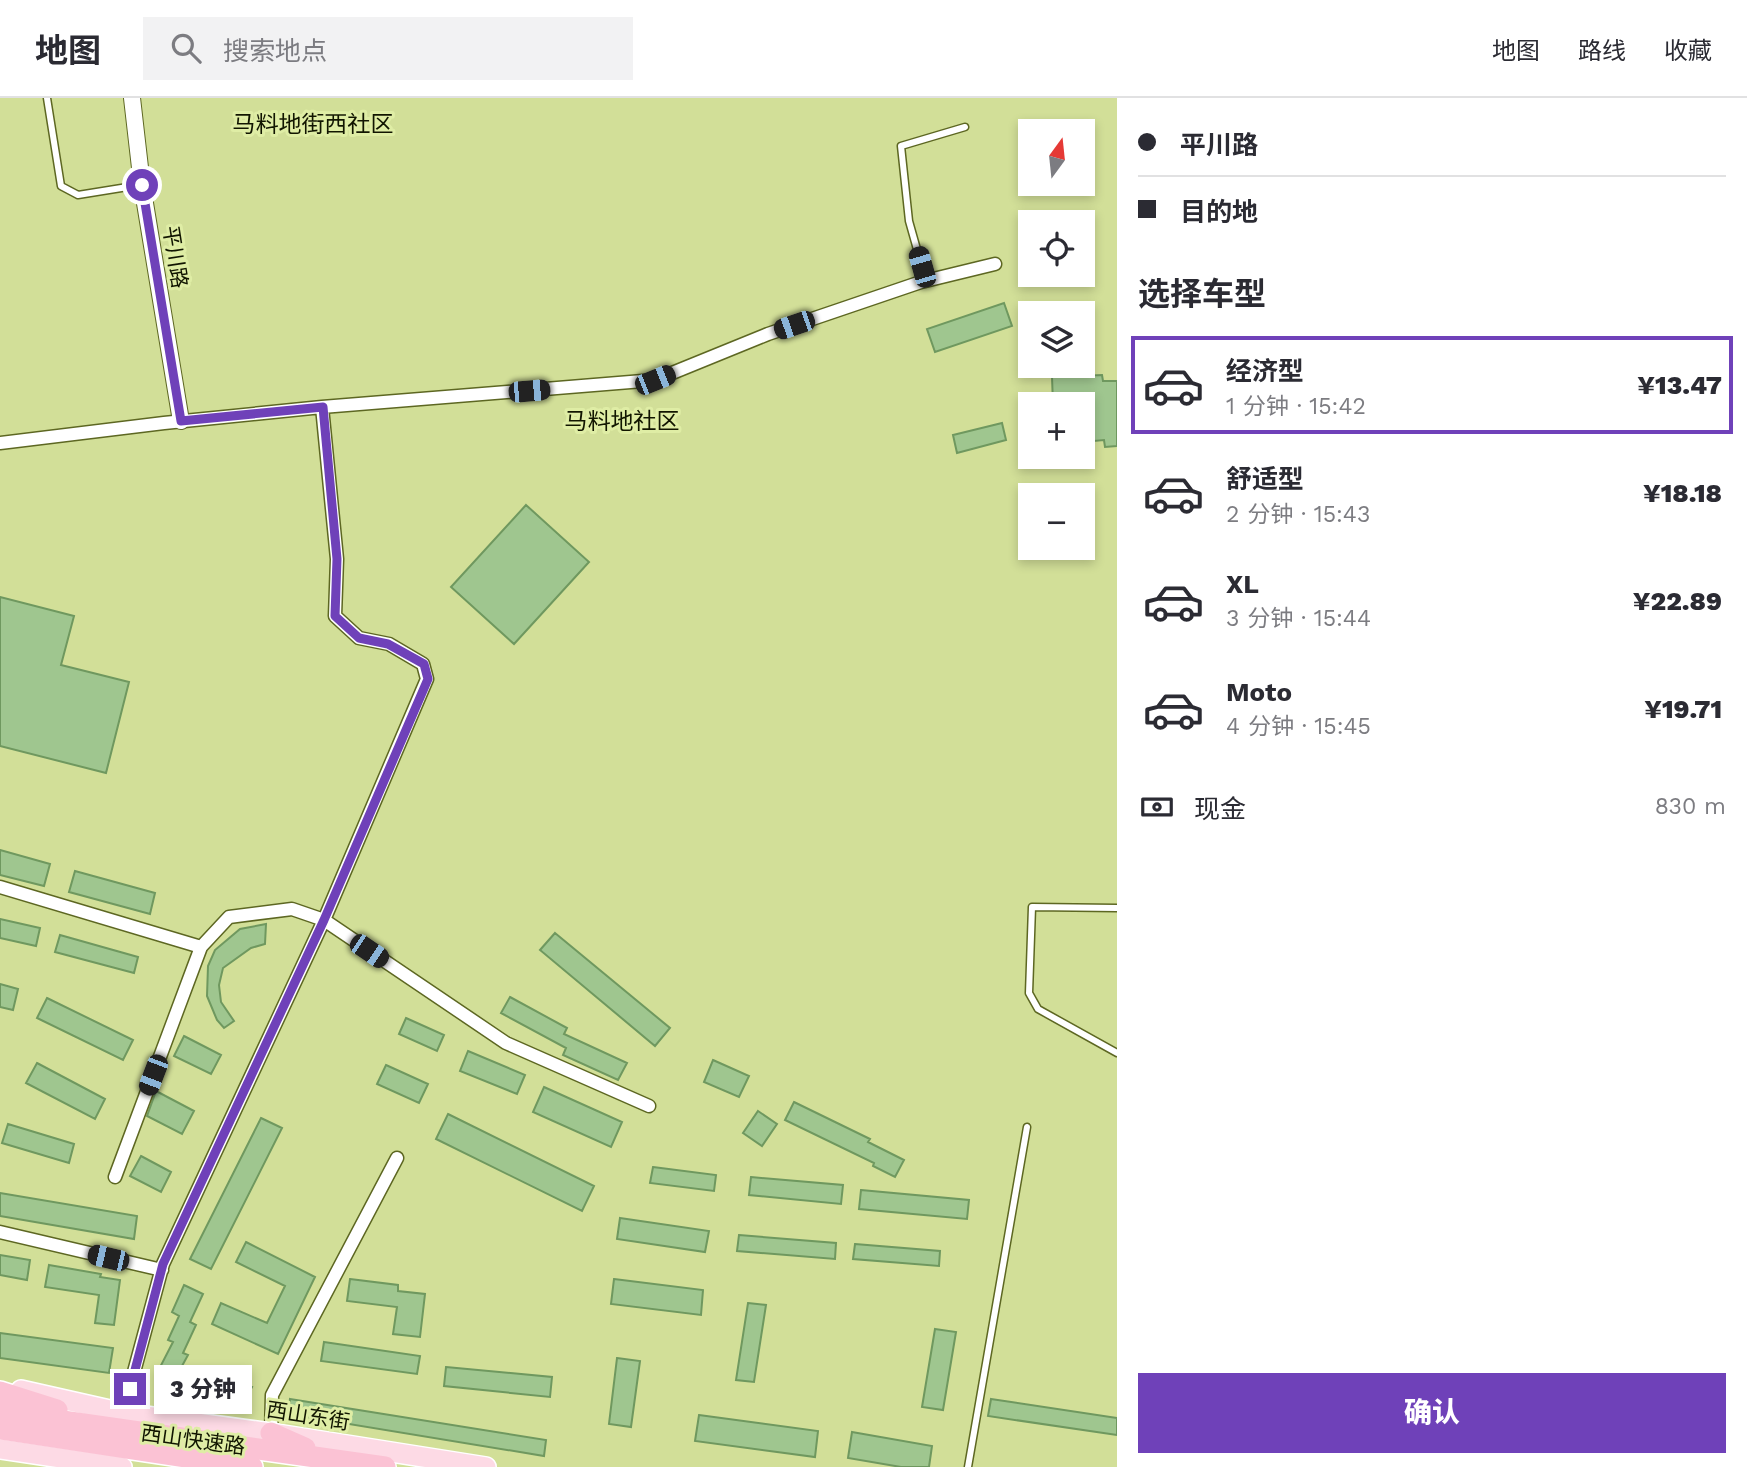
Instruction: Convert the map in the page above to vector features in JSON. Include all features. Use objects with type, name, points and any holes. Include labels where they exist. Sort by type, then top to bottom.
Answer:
[{"type":"highway","points":[[0,1392],[65,1412],[101,1428]]},
{"type":"highway","name":"西山快速路","points":[[0,1412],[385,1467]]},
{"type":"highway","name":"西山快速路","points":[[0,1429],[252,1467]]},
{"type":"highway","points":[[271,1433],[339,1460]]},
{"type":"main road","name":"西山东街","points":[[0,1386],[124,1413],[486,1467]]},
{"type":"main road","points":[[0,1449],[122,1467]]},
{"type":"street","name":"平川路","points":[[132,98],[142,185],[181,421]]},
{"type":"street","points":[[0,443],[323,407],[655,380],[768,334],[921,282],[995,264]]},
{"type":"street","points":[[124,1413],[162,1270],[324,920],[428,679],[424,664],[388,644],[359,638],[335,616],[337,559],[323,407]]},
{"type":"street","points":[[0,887],[201,947]]},
{"type":"street","points":[[115,1177],[201,947],[229,917],[292,908],[324,920],[506,1043],[649,1106]]},
{"type":"street","points":[[271,1433],[271,1395],[397,1158]]},
{"type":"street","points":[[0,1232],[162,1270]]},
{"type":"lane","points":[[47,98],[61,187],[78,195],[142,185]]},
{"type":"lane","points":[[921,282],[922,267],[909,221],[901,146],[965,127]]},
{"type":"lane","points":[[1117,908],[1032,907],[1030,993],[1038,1009],[1117,1053]]},
{"type":"lane","points":[[968,1467],[1027,1127]]},
{"type":"building","points":[[1004,303],[1012,326],[935,352],[927,329]]},
{"type":"building","points":[[1095,375],[1102,375],[1103,381],[1117,381],[1117,446],[1105,447],[1104,440],[1095,441],[1095,392],[1053,392],[1052,378],[1095,378]]},
{"type":"building","points":[[1002,423],[1006,440],[957,453],[953,435]]},
{"type":"building","points":[[526,505],[589,562],[514,644],[451,587]]},
{"type":"building","points":[[0,597],[74,616],[61,665],[129,682],[106,773],[0,746]]},
{"type":"building","points":[[0,850],[50,864],[44,886],[0,875]]},
{"type":"building","points":[[75,871],[155,893],[150,914],[69,892]]},
{"type":"building","points":[[0,919],[40,928],[36,946],[0,938]]},
{"type":"building","points":[[266,924],[265,944],[251,948],[223,968],[219,985],[221,1002],[234,1021],[224,1028],[217,1020],[207,996],[208,966],[215,950],[240,929]]},
{"type":"building","points":[[555,933],[670,1028],[655,1046],[540,950]]},
{"type":"building","points":[[60,935],[138,957],[134,973],[55,952]]},
{"type":"building","points":[[0,984],[18,989],[13,1010],[0,1007]]},
{"type":"building","points":[[510,997],[567,1028],[564,1034],[627,1063],[618,1080],[563,1055],[566,1048],[501,1013]]},
{"type":"building","points":[[47,998],[133,1040],[123,1060],[37,1018]]},
{"type":"building","points":[[406,1018],[444,1035],[437,1051],[399,1034]]},
{"type":"building","points":[[184,1036],[221,1055],[211,1074],[174,1056]]},
{"type":"building","points":[[468,1051],[525,1075],[517,1094],[460,1071]]},
{"type":"building","points":[[713,1060],[749,1076],[739,1097],[704,1082]]},
{"type":"building","points":[[37,1063],[105,1099],[95,1119],[26,1083]]},
{"type":"building","points":[[386,1065],[428,1084],[419,1103],[377,1084]]},
{"type":"building","points":[[544,1087],[622,1122],[611,1147],[533,1112]]},
{"type":"building","points":[[156,1091],[194,1111],[182,1134],[147,1116]]},
{"type":"building","points":[[794,1102],[870,1139],[868,1142],[904,1160],[895,1177],[873,1166],[874,1163],[785,1120]]},
{"type":"building","points":[[758,1111],[777,1124],[762,1146],[743,1133]]},
{"type":"building","points":[[448,1114],[594,1186],[582,1211],[436,1139]]},
{"type":"building","points":[[261,1118],[282,1128],[211,1269],[190,1259]]},
{"type":"building","points":[[8,1124],[74,1144],[69,1163],[2,1143]]},
{"type":"building","points":[[141,1156],[171,1172],[161,1192],[130,1176]]},
{"type":"building","points":[[653,1167],[716,1175],[714,1191],[650,1183]]},
{"type":"building","points":[[751,1177],[843,1185],[841,1204],[749,1195]]},
{"type":"building","points":[[861,1190],[969,1200],[967,1219],[859,1209]]},
{"type":"building","points":[[0,1193],[137,1216],[134,1239],[0,1216]]},
{"type":"building","points":[[620,1218],[709,1231],[705,1252],[617,1239]]},
{"type":"building","points":[[739,1235],[836,1243],[835,1259],[737,1251]]},
{"type":"building","points":[[246,1242],[315,1277],[278,1354],[212,1324],[221,1303],[267,1323],[285,1286],[236,1262]]},
{"type":"building","points":[[855,1244],[940,1251],[939,1266],[853,1259]]},
{"type":"building","points":[[0,1255],[30,1260],[27,1280],[0,1275]]},
{"type":"building","points":[[49,1265],[120,1280],[114,1325],[95,1323],[99,1295],[45,1287]]},
{"type":"building","points":[[350,1279],[398,1285],[398,1291],[425,1294],[420,1337],[393,1334],[397,1307],[347,1301]]},
{"type":"building","points":[[614,1279],[703,1290],[701,1315],[611,1304]]},
{"type":"building","points":[[184,1285],[203,1294],[190,1322],[196,1325],[183,1353],[188,1355],[182,1366],[218,1381],[210,1400],[156,1375],[173,1342],[168,1340],[179,1316],[172,1312]]},
{"type":"building","points":[[748,1303],[766,1305],[754,1382],[736,1380]]},
{"type":"building","points":[[935,1329],[956,1332],[943,1410],[922,1407]]},
{"type":"building","points":[[0,1333],[113,1348],[109,1373],[0,1358]]},
{"type":"building","points":[[324,1342],[420,1356],[417,1374],[321,1361]]},
{"type":"building","points":[[617,1358],[640,1361],[631,1427],[609,1424]]},
{"type":"building","points":[[446,1367],[552,1377],[550,1397],[444,1386]]},
{"type":"building","points":[[225,1375],[252,1387],[245,1400],[219,1388]]},
{"type":"building","points":[[290,1399],[546,1440],[544,1456],[288,1414]]},
{"type":"building","points":[[991,1399],[1117,1418],[1117,1435],[988,1416]]},
{"type":"building","points":[[699,1415],[818,1431],[815,1457],[695,1441]]},
{"type":"building","points":[[852,1432],[932,1446],[929,1467],[901,1467],[848,1458]]},
{"type":"district","name":"马料地街西社区","points":[[313,124]]},
{"type":"district","name":"马料地社区","points":[[622,421]]},
{"type":"route","points":[[130,1389],[163,1264],[324,920],[428,679],[424,664],[388,644],[359,638],[335,616],[337,559],[323,407],[181,421],[142,185]]}]
